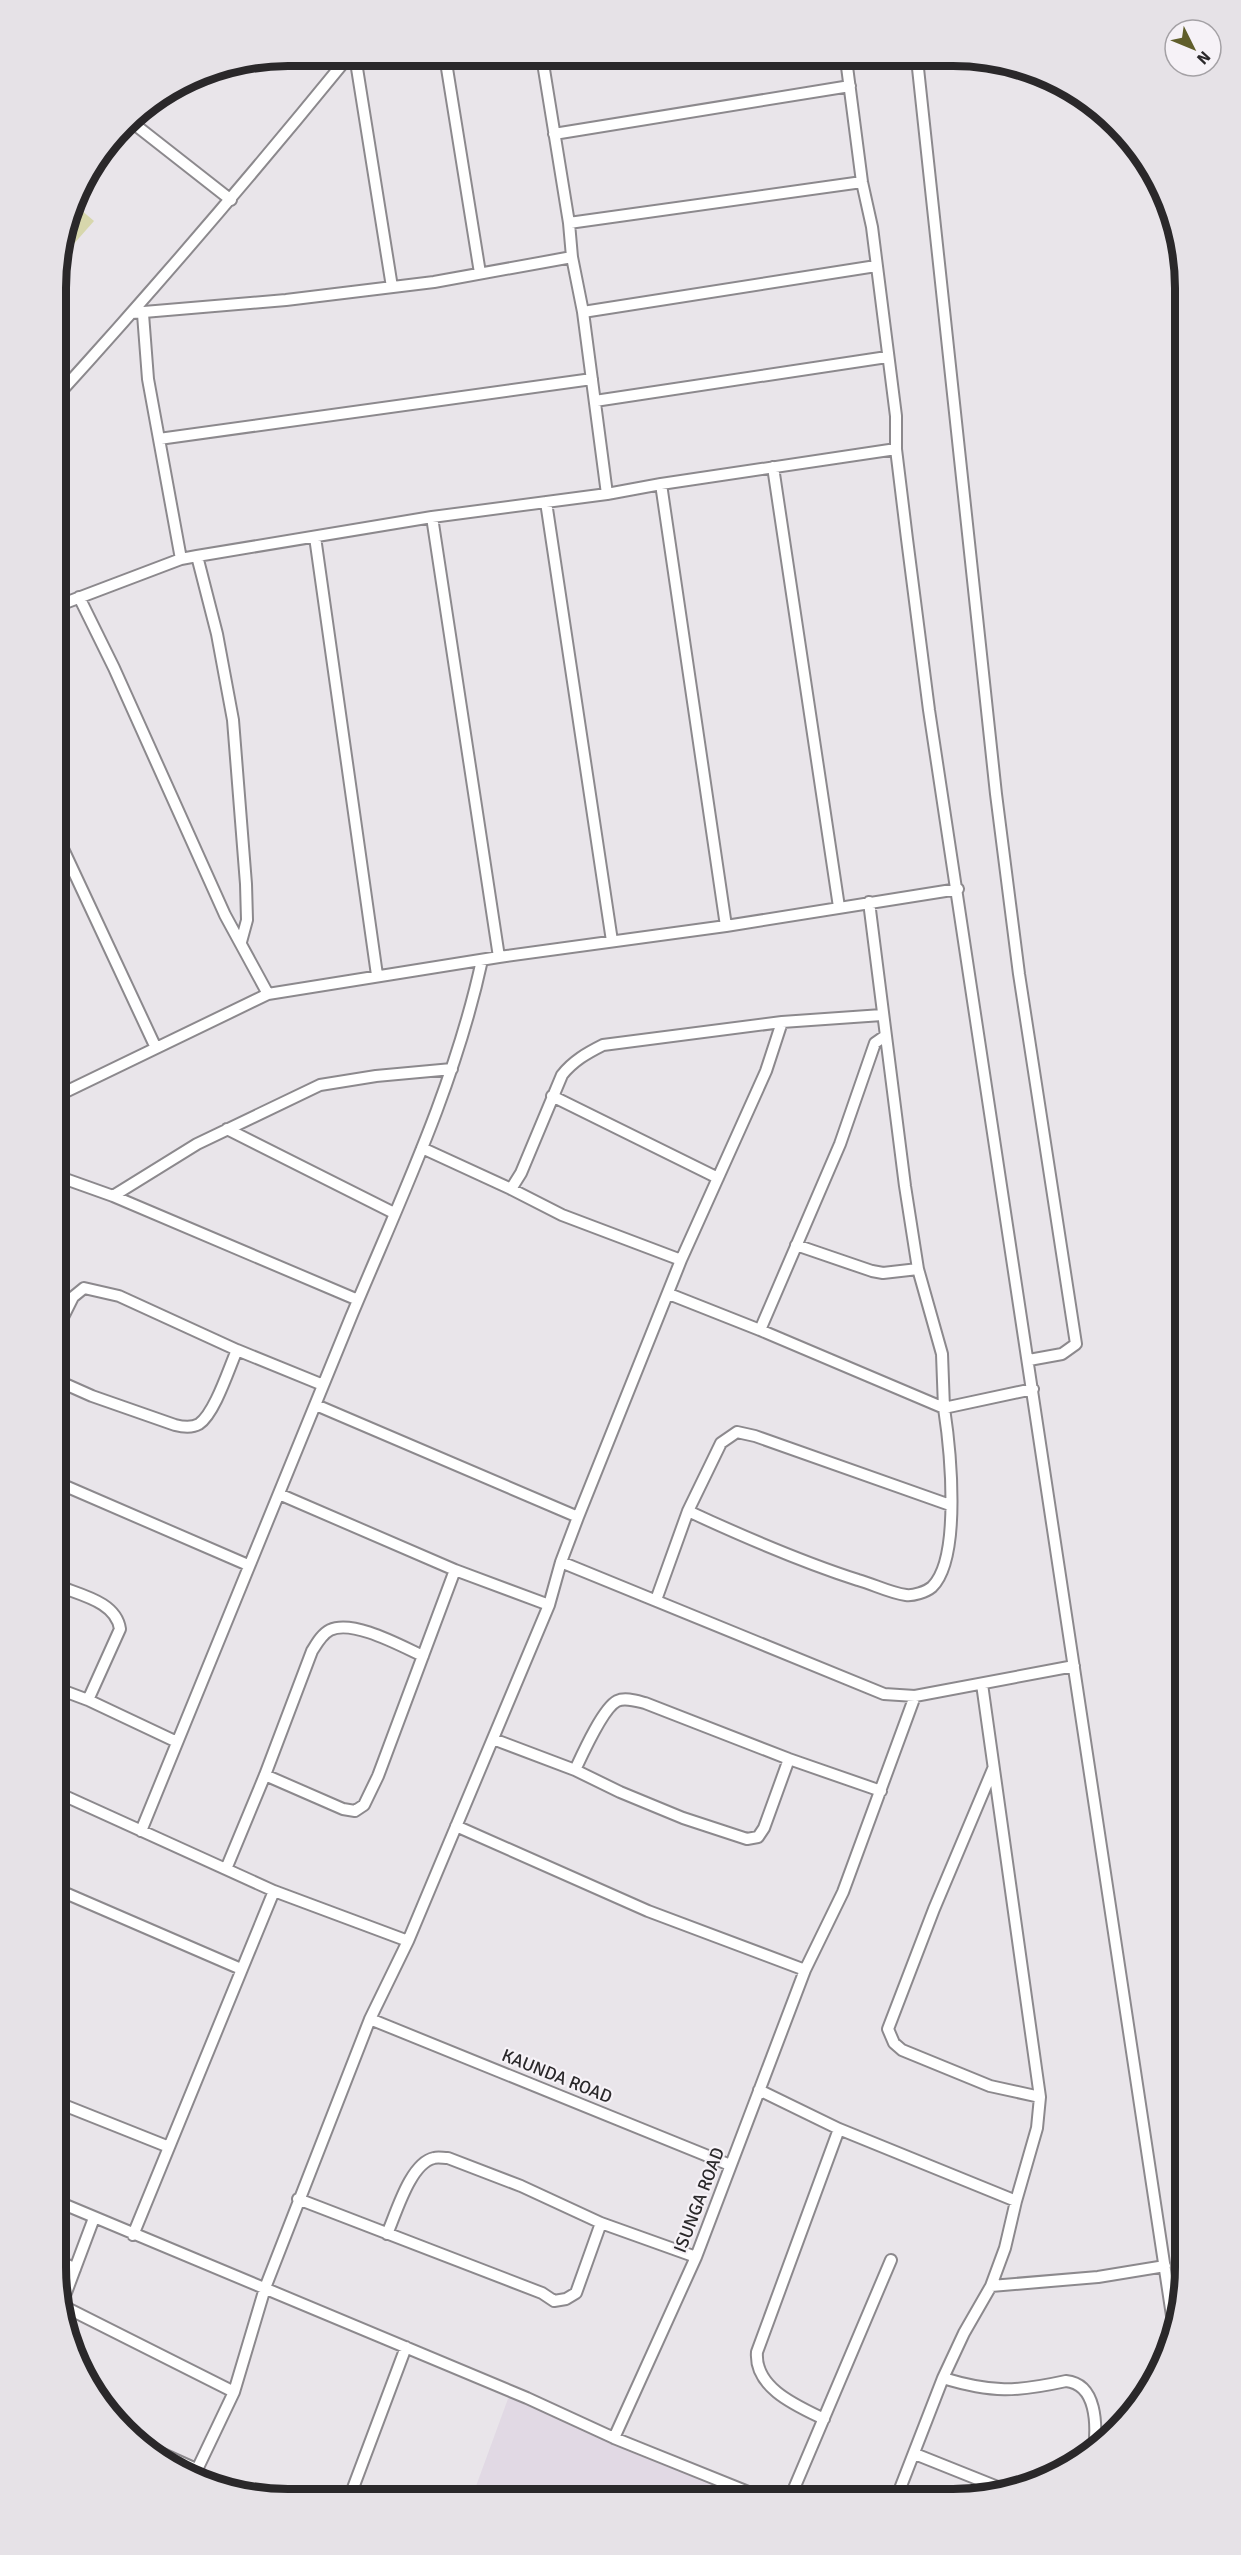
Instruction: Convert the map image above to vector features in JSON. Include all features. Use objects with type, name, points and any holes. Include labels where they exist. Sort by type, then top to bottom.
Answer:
[{"type":"street","points":[[66,387],[138,314],[338,66]]},
{"type":"street","points":[[357,66],[393,287]]},
{"type":"street","points":[[446,66],[480,273]]},
{"type":"street","points":[[543,66],[569,222],[572,257],[583,312],[607,494]]},
{"type":"street","points":[[847,66],[862,182],[872,227],[896,416],[896,449],[929,710],[1171,2309]]},
{"type":"street","points":[[918,66],[998,805],[1019,974],[1076,1344],[1062,1354],[1029,1360]]},
{"type":"street","points":[[554,134],[850,86]]},
{"type":"street","points":[[137,126],[231,200]]},
{"type":"street","points":[[569,222],[862,182]]},
{"type":"street","points":[[138,314],[393,287],[572,257]]},
{"type":"street","points":[[583,312],[876,266]]},
{"type":"street","points":[[138,314],[181,560]]},
{"type":"street","points":[[595,401],[887,357]]},
{"type":"street","points":[[159,439],[592,379]]},
{"type":"street","points":[[66,602],[197,556],[432,518],[607,494],[896,449]]},
{"type":"street","points":[[773,467],[839,907]]},
{"type":"street","points":[[661,484],[726,926]]},
{"type":"street","points":[[546,502],[612,941]]},
{"type":"street","points":[[432,518],[499,957]]},
{"type":"street","points":[[315,537],[377,975]]},
{"type":"street","points":[[197,556],[217,634],[233,720],[246,884],[247,920],[241,942]]},
{"type":"street","points":[[79,597],[114,668],[225,915],[268,994]]},
{"type":"street","points":[[66,855],[156,1048]]},
{"type":"street","points":[[66,1092],[268,994],[377,975],[726,926],[958,890]]},
{"type":"street","points":[[688,1511],[764,1546],[906,1595],[920,1593],[932,1587],[942,1570],[951,1540],[950,1450],[944,1408],[942,1354],[918,1269],[882,1014],[869,902]]},
{"type":"street","points":[[141,1831],[248,1565],[422,1148],[452,1069],[473,1002],[482,960]]},
{"type":"street","points":[[511,1189],[521,1173],[562,1075],[570,1065],[603,1046],[782,1022],[882,1014]]},
{"type":"street","points":[[197,2469],[234,2392],[265,2288],[370,2019],[408,1941],[549,1605],[561,1562],[578,1517],[681,1260],[766,1071],[782,1022]]},
{"type":"street","points":[[760,1330],[840,1144],[875,1043],[885,1036]]},
{"type":"street","points":[[113,1196],[197,1143],[320,1085],[376,1076],[452,1069]]},
{"type":"street","points":[[552,1096],[718,1178]]},
{"type":"street","points":[[227,1129],[394,1213]]},
{"type":"street","points":[[422,1148],[562,1215],[681,1260]]},
{"type":"street","points":[[66,1179],[113,1196],[358,1300]]},
{"type":"street","points":[[796,1245],[872,1271],[883,1273],[918,1269]]},
{"type":"street","points":[[66,1312],[74,1297],[84,1288],[119,1296],[237,1350],[323,1385]]},
{"type":"street","points":[[669,1294],[944,1408],[1033,1389]]},
{"type":"street","points":[[66,1384],[102,1400],[175,1425],[188,1427],[199,1424],[208,1414],[237,1350]]},
{"type":"street","points":[[316,1406],[578,1517]]},
{"type":"street","points":[[656,1600],[688,1511],[721,1443],[737,1432],[755,1436],[950,1505]]},
{"type":"street","points":[[66,1486],[248,1565]]},
{"type":"street","points":[[279,1494],[455,1570],[549,1605]]},
{"type":"street","points":[[561,1562],[884,1694],[915,1696],[1074,1666]]},
{"type":"street","points":[[265,1775],[343,1809],[355,1811],[364,1805],[378,1776],[455,1570]]},
{"type":"street","points":[[66,1590],[101,1603],[112,1610],[119,1619],[120,1629],[88,1700]]},
{"type":"street","points":[[226,1869],[312,1651],[329,1630],[358,1629],[423,1656]]},
{"type":"street","points":[[900,2489],[943,2378],[964,2333],[991,2286],[1005,2248],[1037,2128],[1040,2097],[982,1684]]},
{"type":"street","points":[[66,1692],[177,1742]]},
{"type":"street","name":"ISUNGA ROAD","points":[[614,2438],[696,2257],[805,1970],[843,1892],[915,1696]]},
{"type":"street","points":[[575,1770],[589,1741],[609,1709],[615,1701],[623,1699],[645,1703],[789,1759],[881,1791]]},
{"type":"street","points":[[493,1739],[575,1770],[620,1792],[683,1818],[747,1839],[758,1837],[764,1828],[789,1759]]},
{"type":"street","points":[[993,1769],[942,1888],[888,2029],[894,2043],[902,2050],[990,2086],[1040,2097]]},
{"type":"street","points":[[66,1797],[274,1891],[408,1941]]},
{"type":"street","points":[[456,1826],[648,1911],[805,1970]]},
{"type":"street","points":[[133,2235],[274,1891]]},
{"type":"street","points":[[66,1893],[241,1969]]},
{"type":"street","name":"KAUNDA ROAD","points":[[370,2019],[730,2165]]},
{"type":"street","points":[[759,2090],[839,2128],[1016,2201]]},
{"type":"street","points":[[66,2106],[169,2147]]},
{"type":"street","points":[[824,2419],[775,2392],[760,2374],[756,2365],[757,2352],[839,2128]]},
{"type":"street","points":[[387,2234],[417,2168],[435,2157],[448,2158],[521,2186],[601,2223],[696,2257]]},
{"type":"street","points":[[298,2199],[542,2293],[554,2301],[566,2300],[576,2293],[601,2223]]},
{"type":"street","points":[[66,2205],[527,2398],[614,2438],[741,2489]]},
{"type":"street","points":[[67,2289],[94,2218]]},
{"type":"street","points":[[794,2489],[891,2260]]},
{"type":"street","points":[[66,2264],[75,2269]]},
{"type":"street","points":[[991,2286],[1108,2276],[1165,2266]]},
{"type":"street","points":[[70,2309],[234,2392]]},
{"type":"street","points":[[353,2489],[406,2347]]},
{"type":"street","points":[[943,2378],[984,2390],[1006,2391],[1066,2381],[1076,2382],[1084,2388],[1093,2406],[1096,2437]]},
{"type":"street","points":[[915,2454],[993,2485]]},
{"type":"shaded area","points":[[509,2396],[736,2489],[475,2489]]},
{"type":"green space","points":[[81,210],[94,221],[69,249]]}]
